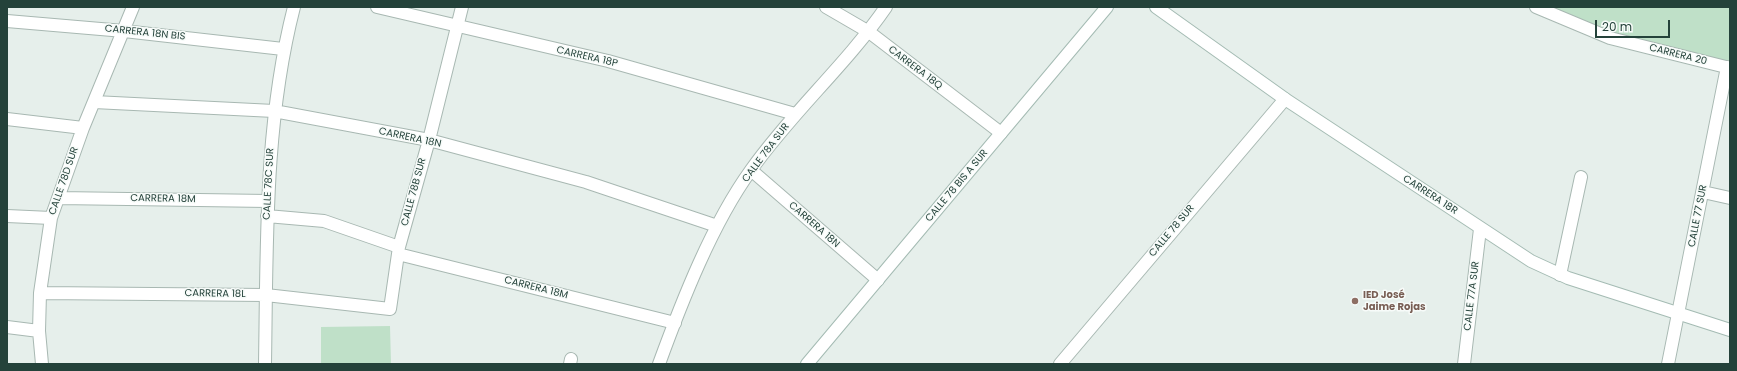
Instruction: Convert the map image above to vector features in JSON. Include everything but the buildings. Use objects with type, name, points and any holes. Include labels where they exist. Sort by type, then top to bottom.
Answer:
[{"type":"street","name":"CALLE 78D SUR","points":[[42,364],[39,331],[40,292],[51,218],[83,128],[133,7]]},
{"type":"street","name":"CALLE 78C SUR","points":[[265,364],[267,216],[274,111],[283,49],[294,7]]},
{"type":"street","name":"CARRERA 18P","points":[[377,7],[457,27],[608,61],[795,114]]},
{"type":"street","name":"CALLE 78B SUR","points":[[390,309],[399,250],[462,7]]},
{"type":"street","name":"CARRERA 18Q","points":[[826,7],[869,32],[1001,133]]},
{"type":"street","name":"CALLE 78A SUR","points":[[664,361],[675,322],[717,226],[751,170],[795,114],[869,32],[886,7]]},
{"type":"street","name":"CALLE 78 BIS A SUR","points":[[807,364],[1107,7]]},
{"type":"street","name":"CARRERA 18R","points":[[1156,7],[1285,99],[1480,229],[1531,261],[1560,275],[1730,330]]},
{"type":"street","name":"CARRERA 20","points":[[1536,7],[1610,38],[1729,67]]},
{"type":"street","name":"CARRERA 18N BIS","points":[[7,21],[124,30],[283,49]]},
{"type":"street","name":"CALLE 77 SUR","points":[[1668,364],[1729,67]]},
{"type":"street","name":"CALLE 78 SUR","points":[[1060,364],[1285,99]]},
{"type":"street","name":"CARRERA 18N","points":[[94,102],[274,111],[428,140],[586,182],[717,226]]},
{"type":"street","points":[[7,119],[83,128]]},
{"type":"street","name":"CARRERA 18N","points":[[751,170],[878,280]]},
{"type":"street","points":[[1560,275],[1581,176]]},
{"type":"street","points":[[1703,192],[1730,198]]},
{"type":"street","name":"CARRERA 18M","points":[[58,198],[268,201]]},
{"type":"street","points":[[7,216],[51,218]]},
{"type":"street","name":"CARRERA 18M","points":[[267,216],[324,221],[399,250],[675,322]]},
{"type":"street","name":"CALLE 77A SUR","points":[[1464,364],[1480,229]]},
{"type":"street","name":"CARRERA 18L","points":[[40,292],[266,295],[390,309]]},
{"type":"street","points":[[7,327],[39,331]]},
{"type":"green space","points":[[1536,7],[1730,7],[1730,68],[1610,38]]},
{"type":"green space","points":[[390,326],[391,364],[321,364],[321,327]]},
{"type":"place","name":"IED José Jaime Rojas","points":[[1355,301]]}]
